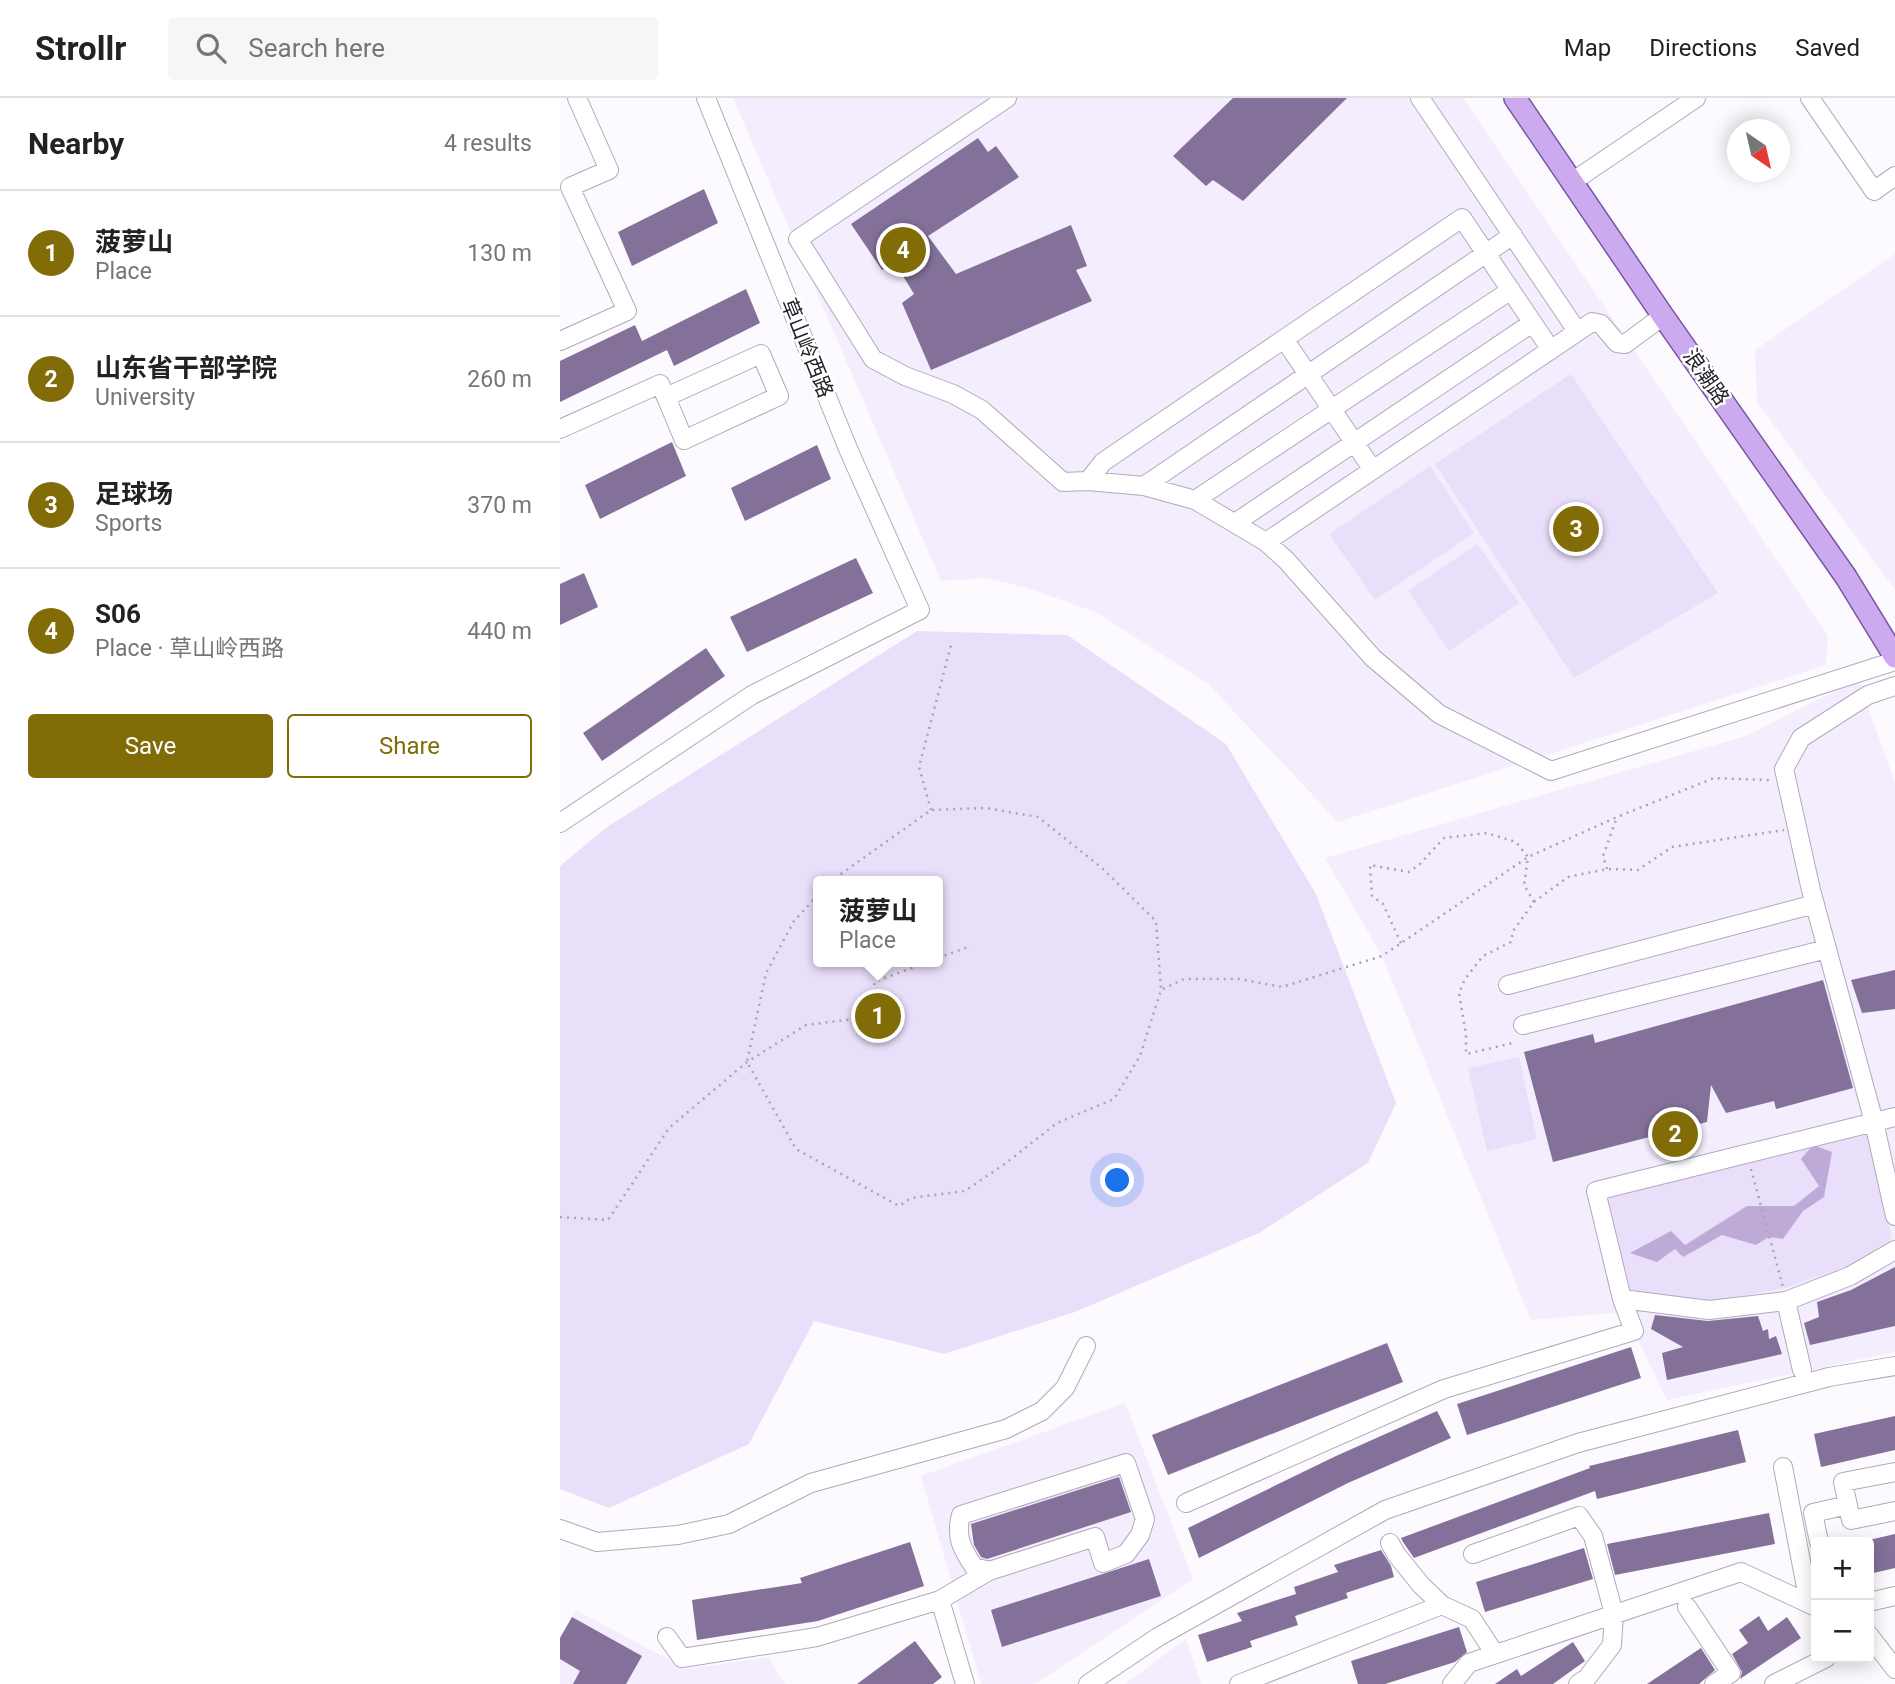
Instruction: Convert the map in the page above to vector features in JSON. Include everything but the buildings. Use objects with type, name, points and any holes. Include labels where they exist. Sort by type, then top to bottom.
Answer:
[{"type":"main road","name":"浪潮路","points":[[1516,98],[1663,316],[1846,577],[1895,659]]},
{"type":"street","points":[[560,341],[627,311],[570,187],[609,170],[577,98]]},
{"type":"street","name":"草山岭西路","points":[[560,823],[752,695],[920,610],[849,451],[706,98]]},
{"type":"street","points":[[1420,98],[1577,331]]},
{"type":"street","points":[[1572,182],[1696,98]]},
{"type":"street","points":[[1810,98],[1874,191],[1895,176]]},
{"type":"street","points":[[999,100],[798,239],[873,359],[905,376],[953,394],[982,410],[1063,482],[1088,481],[1144,486],[1195,500],[1235,523],[1266,542],[1286,560],[1373,658],[1439,714],[1551,771],[1895,659]]},
{"type":"street","points":[[1088,481],[1103,463],[1462,218],[1550,350]]},
{"type":"street","points":[[1144,486],[1513,235]]},
{"type":"street","points":[[1195,500],[1511,290]]},
{"type":"street","points":[[1266,542],[1592,322],[1601,324],[1618,343],[1625,344],[1663,316]]},
{"type":"street","points":[[1235,523],[1532,323]]},
{"type":"street","points":[[1284,339],[1373,470]]},
{"type":"street","points":[[560,429],[660,384],[684,440],[779,396],[761,354],[666,397]]},
{"type":"street","points":[[1895,686],[1868,695],[1801,738],[1784,769],[1815,904],[1874,1122],[1895,1216]]},
{"type":"street","points":[[1508,985],[1815,904]]},
{"type":"street","points":[[1523,1025],[1827,949]]},
{"type":"street","points":[[1185,1503],[1444,1389],[1634,1331],[1622,1299],[1596,1191],[1895,1117]]},
{"type":"street","points":[[1622,1299],[1709,1310],[1786,1301],[1850,1276],[1895,1250]]},
{"type":"street","points":[[1786,1301],[1801,1370]]},
{"type":"street","points":[[560,1529],[597,1542],[678,1535],[729,1524],[811,1483],[1006,1429],[1042,1411],[1065,1388],[1086,1346]]},
{"type":"street","points":[[1088,1684],[1158,1637],[1385,1510],[1578,1443],[1829,1377],[1895,1366]]},
{"type":"street","points":[[667,1637],[682,1658],[817,1637],[940,1600],[989,1571],[1095,1537],[1103,1563],[1126,1554],[1140,1535],[1145,1519],[1126,1463],[961,1515],[957,1528],[960,1547],[974,1567],[989,1571]]},
{"type":"street","points":[[1783,1466],[1812,1600]]},
{"type":"street","points":[[1895,1472],[1843,1482],[1852,1520],[1895,1511]]},
{"type":"street","points":[[1818,1537],[1813,1513],[1848,1505]]},
{"type":"street","points":[[1473,1554],[1579,1516],[1593,1536],[1614,1614],[1612,1645],[1587,1678],[1578,1684]]},
{"type":"street","points":[[1390,1543],[1413,1574],[1442,1605],[1472,1619],[1495,1654]]},
{"type":"street","points":[[1452,1684],[1469,1663],[1741,1572],[1811,1604]]},
{"type":"street","points":[[1874,1601],[1895,1596]]},
{"type":"street","points":[[940,1600],[965,1684]]},
{"type":"street","points":[[1239,1684],[1442,1605]]},
{"type":"street","points":[[1686,1607],[1731,1673],[1714,1684]]},
{"type":"street","points":[[1874,1638],[1895,1669]]},
{"type":"street","points":[[1774,1684],[1816,1663]]},
{"type":"path","points":[[932,810],[919,767],[951,645]]},
{"type":"path","points":[[1161,990],[1184,979],[1239,979],[1282,986],[1382,956],[1528,857],[1714,778],[1771,780],[1784,769]]},
{"type":"path","points":[[813,901],[794,922],[766,973],[747,1062],[796,1149],[899,1206],[911,1198],[965,1191],[1057,1123],[1114,1099],[1140,1055],[1161,990],[1156,921],[1102,868],[1038,817],[986,808],[932,810],[838,876]]},
{"type":"path","points":[[1606,869],[1603,856],[1617,817]]},
{"type":"path","points":[[1513,1043],[1466,1054],[1466,1034],[1459,993],[1465,979],[1483,956],[1511,942],[1513,931],[1534,902],[1568,877],[1606,869],[1638,870],[1672,847],[1797,828]]},
{"type":"path","points":[[1401,943],[1383,904],[1372,896],[1370,865],[1409,872],[1444,838],[1487,834],[1516,842],[1528,857],[1524,885],[1534,902]]},
{"type":"path","points":[[943,956],[971,946]]},
{"type":"path","points":[[560,1217],[608,1220],[669,1128],[747,1062],[806,1025],[878,1016],[874,982],[914,967]]},
{"type":"path","points":[[1747,1154],[1786,1301]]},
{"type":"shaded area","points":[[733,98],[1463,98],[1828,636],[1826,665],[1338,822],[1208,684],[1096,612],[1027,588],[985,578],[941,581]]},
{"type":"shaded area","points":[[1895,254],[1895,590],[1757,402],[1755,350]]},
{"type":"shaded area","points":[[1571,374],[1718,593],[1574,678],[1435,464]]},
{"type":"shaded area","points":[[1430,466],[1474,533],[1375,600],[1329,534]]},
{"type":"shaded area","points":[[1477,544],[1519,603],[1449,651],[1408,591]]},
{"type":"shaded area","points":[[917,631],[1067,635],[1226,744],[1316,894],[1396,1103],[1368,1163],[1259,1233],[1075,1312],[944,1354],[814,1321],[749,1444],[609,1508],[560,1489],[560,866],[607,827]]},
{"type":"shaded area","points":[[1858,679],[1895,783],[1895,1352],[1667,1400],[1624,1312],[1531,1320],[1382,956],[1325,858],[1746,736]]},
{"type":"shaded area","points":[[1519,1057],[1537,1139],[1487,1151],[1468,1068]]},
{"type":"shaded area","points":[[1870,1131],[1892,1239],[1847,1266],[1785,1288],[1709,1302],[1629,1292],[1605,1196]]},
{"type":"shaded area","points":[[1813,1145],[1832,1152],[1824,1197],[1803,1211],[1783,1239],[1769,1237],[1756,1245],[1722,1235],[1683,1257],[1675,1249],[1657,1262],[1630,1253],[1671,1231],[1685,1245],[1747,1206],[1794,1206],[1819,1186],[1801,1159]]},
{"type":"shaded area","points":[[1125,1403],[1193,1579],[1035,1684],[981,1684],[921,1476]]},
{"type":"shaded area","points":[[576,1610],[686,1669],[769,1657],[786,1684],[560,1684],[560,1638]]},
{"type":"shaded area","points":[[1186,1639],[1201,1684],[1125,1684]]},
{"type":"place","name":"S06","points":[[903,250]]},
{"type":"place","name":"足球场","points":[[1576,529]]},
{"type":"place","name":"菠萝山","points":[[878,1016]]},
{"type":"place","name":"山东省干部学院","points":[[1675,1134]]}]
